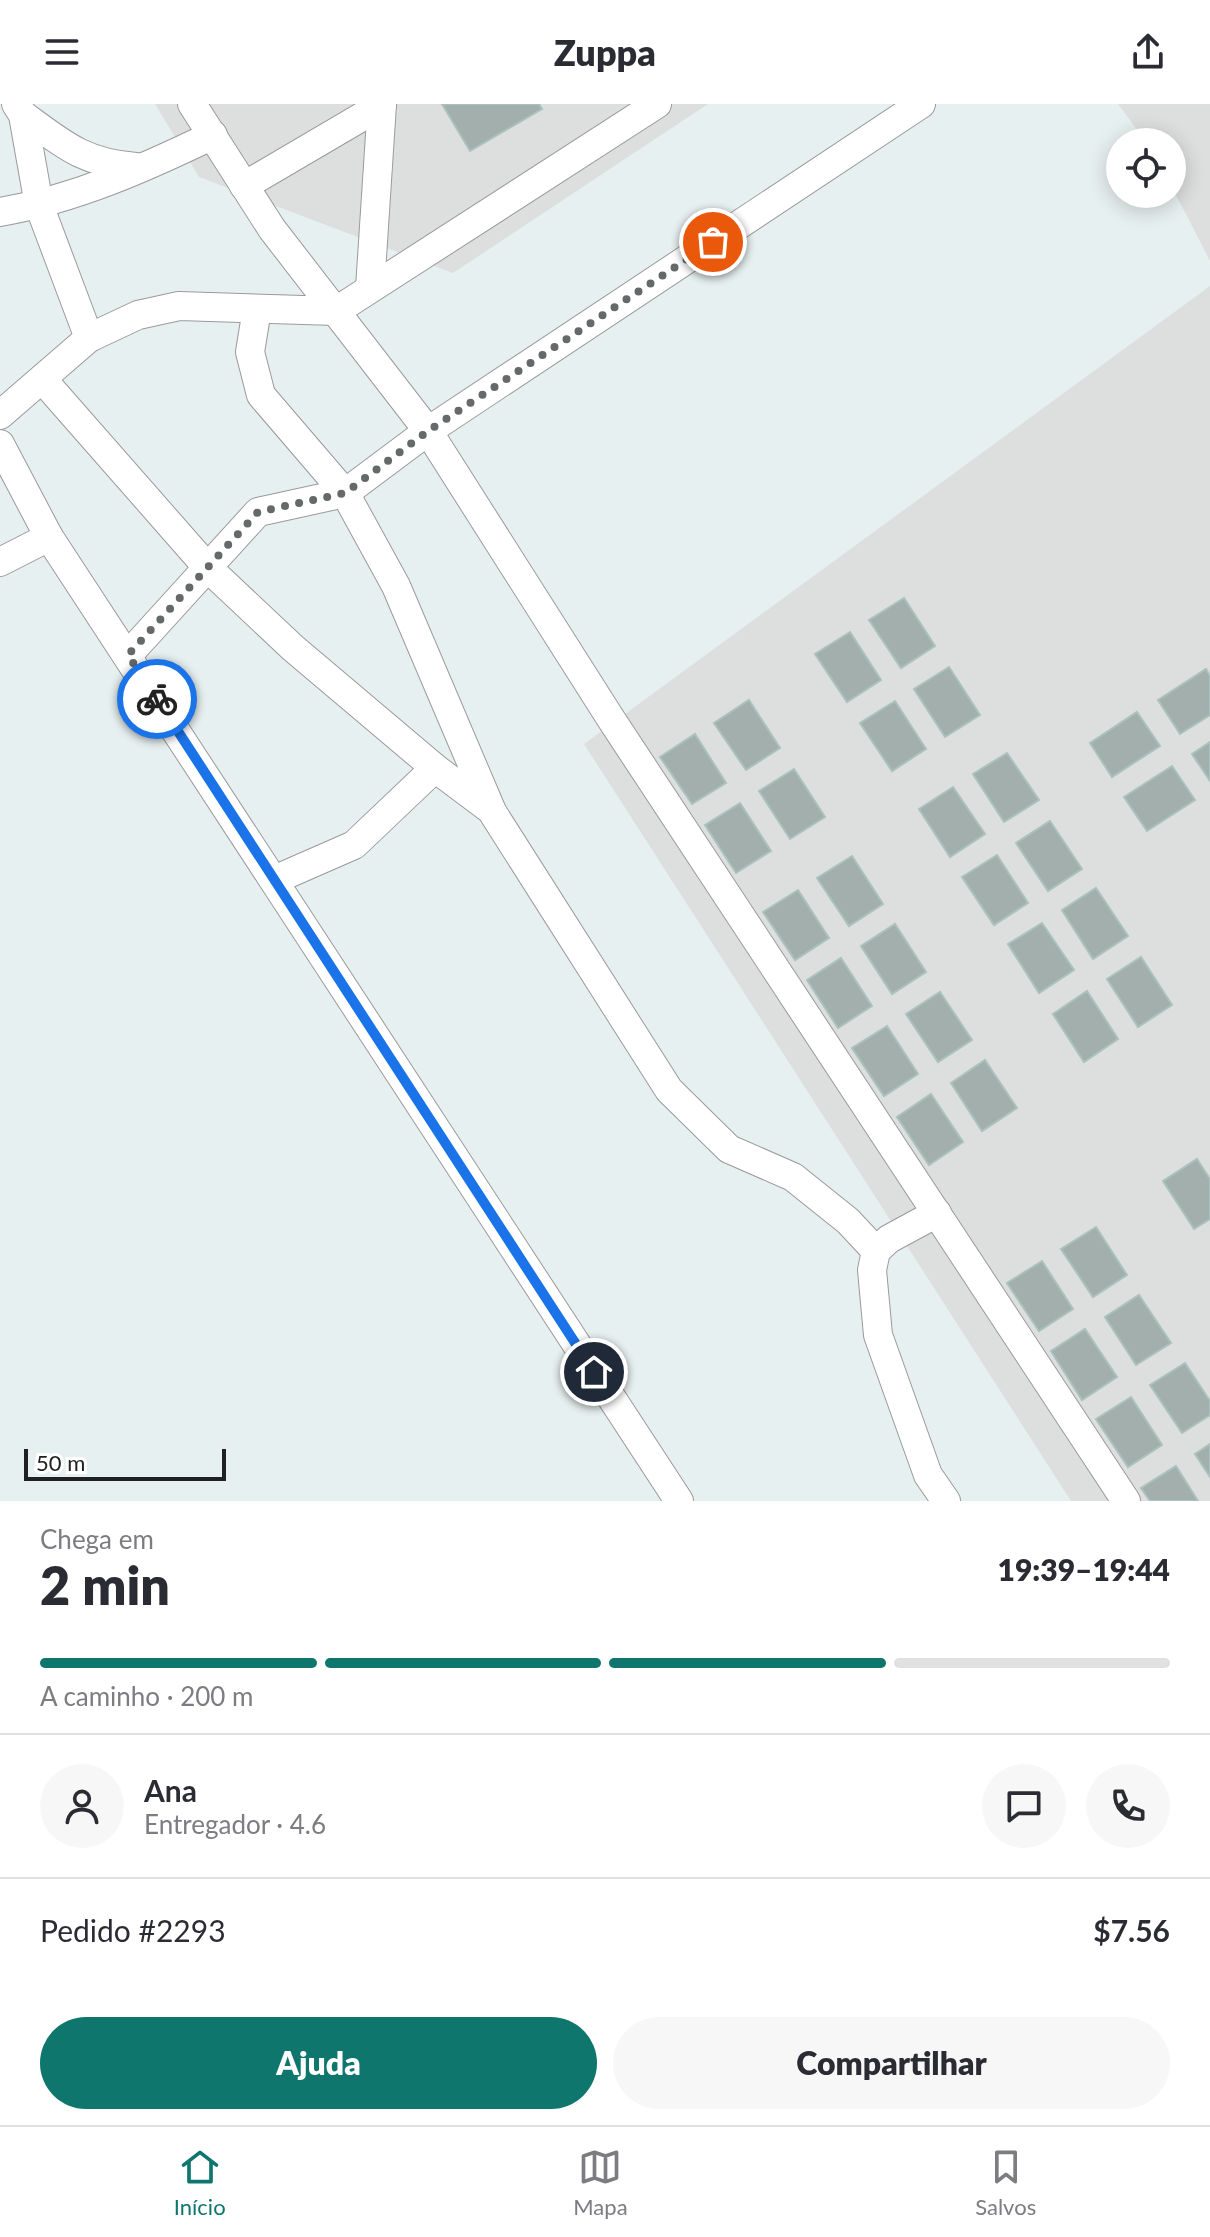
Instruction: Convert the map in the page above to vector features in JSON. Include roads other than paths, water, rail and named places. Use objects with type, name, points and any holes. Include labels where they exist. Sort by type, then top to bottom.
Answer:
[{"type":"street","points":[[192,104],[272,229],[428,431],[611,719],[1126,1501]]},
{"type":"street","points":[[244,186],[382,104]]},
{"type":"street","points":[[370,288],[382,104]]},
{"type":"street","points":[[0,415],[89,338],[138,315],[179,306],[336,311],[657,104]]},
{"type":"street","points":[[128,655],[258,512],[345,493],[428,431],[921,104]]},
{"type":"street","points":[[20,109],[67,147],[106,164],[145,168]]},
{"type":"street","points":[[20,109],[39,205],[89,338]]},
{"type":"street","points":[[0,212],[39,205],[145,168],[213,135]]},
{"type":"street","points":[[257,309],[250,352],[261,395],[345,493],[396,586],[491,810],[669,1090],[729,1149],[793,1177],[848,1221],[876,1251]]},
{"type":"street","points":[[43,380],[208,568],[293,648],[435,768],[491,810]]},
{"type":"street","points":[[0,444],[49,537],[679,1501]]},
{"type":"street","points":[[0,562],[49,537]]},
{"type":"street","points":[[274,880],[354,845],[435,768]]},
{"type":"street","points":[[937,1213],[889,1239],[876,1251],[872,1270],[878,1335],[928,1475],[946,1501]]}]
